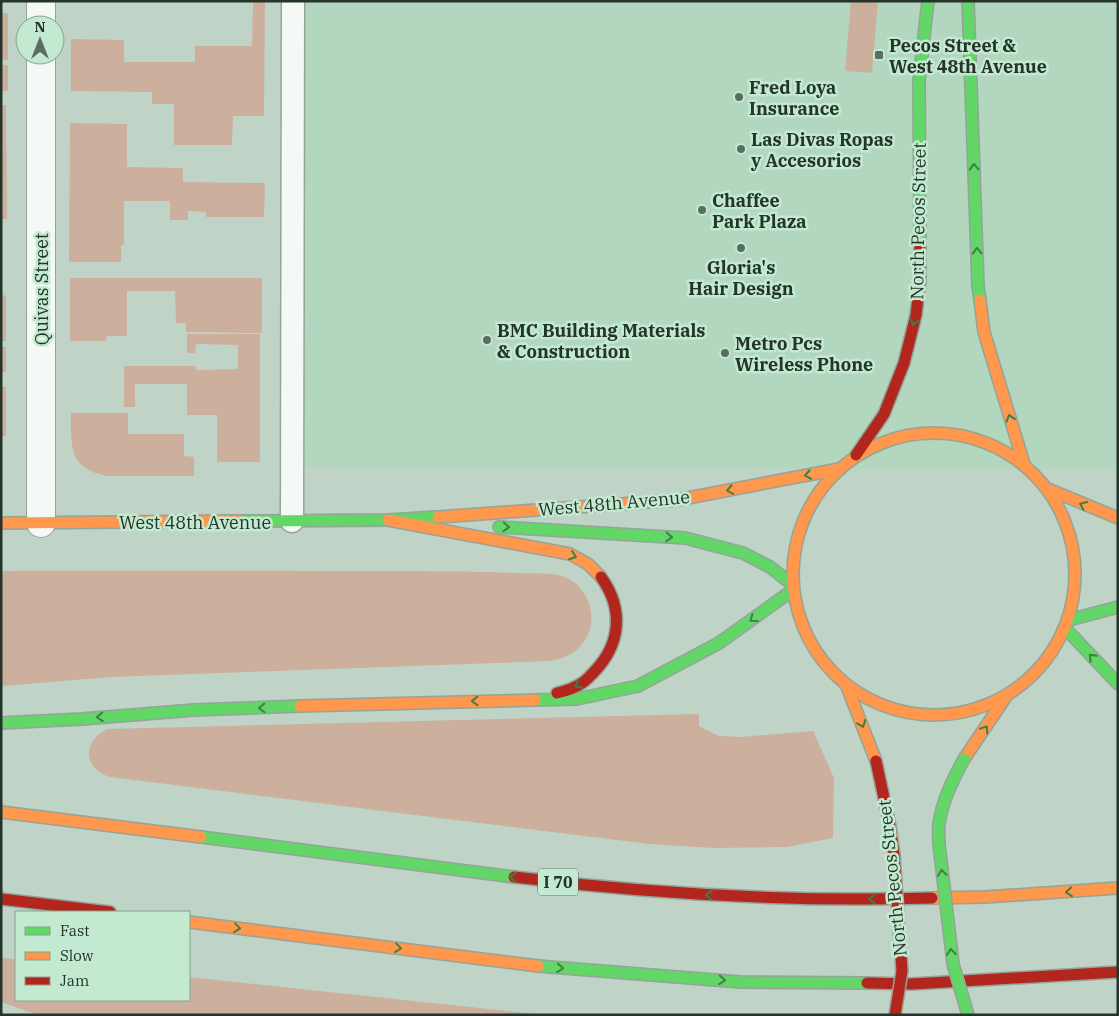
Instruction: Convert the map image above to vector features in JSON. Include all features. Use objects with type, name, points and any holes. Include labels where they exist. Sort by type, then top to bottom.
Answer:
[{"type":"main road","name":"North Pecos Street","points":[[855,457],[884,414],[904,363],[916,315],[920,281],[918,82],[928,1]]},
{"type":"main road","points":[[968,1],[978,286],[984,332],[1024,464]]},
{"type":"main road","points":[[922,433],[959,435],[993,445],[1024,464],[1048,490],[1066,519],[1075,552],[1076,586],[1067,625],[1050,657],[1030,680],[1005,698],[966,713],[924,716],[883,707],[847,687],[822,663],[805,634],[796,607],[793,588],[794,552],[805,515],[826,482],[855,457],[887,441],[922,433]]},
{"type":"main road","name":"West 48th Avenue","points":[[1,523],[388,520],[677,500],[839,469]]},
{"type":"main road","points":[[1048,490],[1118,518]]},
{"type":"main road","name":"West 48th Avenue","points":[[388,520],[685,538],[743,553],[770,567],[793,588]]},
{"type":"main road","points":[[388,520],[570,554],[592,566],[606,582],[614,601],[617,621],[615,641],[607,659],[598,670],[579,686],[556,694],[524,700]]},
{"type":"main road","points":[[1,723],[194,710],[577,699],[638,686],[719,644],[793,588]]},
{"type":"main road","points":[[1067,625],[1118,608]]},
{"type":"main road","points":[[1067,625],[1118,684]]},
{"type":"main road","name":"North Pecos Street","points":[[847,687],[876,762],[890,826],[902,971],[895,1015]]},
{"type":"main road","points":[[968,1015],[953,964],[939,844],[939,824],[953,778],[1005,698]]},
{"type":"main road","name":"I 70","points":[[1,812],[441,868],[662,892],[740,897],[913,899],[985,898],[1118,888]]},
{"type":"main road","points":[[1,899],[102,911]]},
{"type":"main road","points":[[190,922],[546,967],[740,982],[912,984],[1118,972]]},
{"type":"street","points":[[41,1],[41,15]]},
{"type":"street","name":"Quivas Street","points":[[41,65],[41,523]]},
{"type":"lane","points":[[292,521],[293,1]]},
{"type":"shaded area","points":[[253,1],[265,1],[264,116],[233,116],[232,145],[174,145],[174,104],[152,104],[152,92],[71,91],[71,39],[124,40],[124,62],[195,62],[195,46],[252,46]]},
{"type":"shaded area","points":[[295,1],[1118,1],[1118,470],[300,466]]},
{"type":"shaded area","points":[[851,1],[878,1],[872,73],[845,71]]},
{"type":"shaded area","points":[[1,13],[8,13],[8,60],[1,60]]},
{"type":"shaded area","points":[[1,65],[8,65],[8,91],[1,91]]},
{"type":"shaded area","points":[[1,105],[6,105],[7,219],[1,219]]},
{"type":"shaded area","points":[[70,123],[127,124],[127,167],[183,168],[183,182],[265,183],[264,217],[206,217],[206,212],[188,211],[188,220],[170,220],[170,201],[124,201],[124,245],[121,245],[121,262],[69,262]]},
{"type":"shaded area","points":[[70,278],[262,278],[262,333],[186,332],[186,323],[176,323],[175,291],[127,291],[127,336],[107,336],[106,341],[70,341]]},
{"type":"shaded area","points":[[1,293],[6,297],[6,341],[1,341]]},
{"type":"shaded area","points":[[187,334],[260,334],[260,462],[217,462],[217,415],[187,415],[187,384],[135,384],[135,407],[124,407],[124,366],[195,366],[196,370],[238,369],[238,345],[196,344],[195,353],[187,353]]},
{"type":"shaded area","points":[[1,347],[6,347],[6,372],[1,372]]},
{"type":"shaded area","points":[[1,387],[6,387],[6,436],[1,436]]},
{"type":"shaded area","points":[[71,413],[128,413],[128,434],[184,434],[184,456],[194,457],[194,476],[108,476],[85,468],[74,454],[71,436]]},
{"type":"shaded area","points":[[1,571],[424,571],[560,575],[574,582],[587,597],[590,607],[591,626],[588,636],[575,651],[550,661],[111,677],[1,686]]},
{"type":"shaded area","points":[[699,714],[699,726],[719,736],[741,737],[813,731],[834,778],[833,838],[787,847],[713,848],[649,844],[110,777],[95,768],[89,754],[93,741],[107,729]]},
{"type":"shaded area","points":[[1,958],[15,959],[15,1001],[190,1001],[190,977],[546,1015],[38,1015],[1,1002]]},
{"type":"traffic: fast","points":[[920,247],[919,81],[928,1]]},
{"type":"traffic: fast","points":[[968,1],[980,300]]},
{"type":"traffic: fast","points":[[239,521],[388,520],[438,517]]},
{"type":"traffic: fast","points":[[499,527],[685,538],[743,553],[770,567],[793,585]]},
{"type":"traffic: fast","points":[[535,700],[577,699],[638,686],[719,643],[793,590]]},
{"type":"traffic: fast","points":[[1069,620],[1118,607]]},
{"type":"traffic: fast","points":[[1066,629],[1118,684]]},
{"type":"traffic: fast","points":[[1,723],[194,710],[300,706]]},
{"type":"traffic: fast","points":[[964,759],[952,782],[940,815],[939,844],[953,964],[968,1015]]},
{"type":"traffic: fast","points":[[201,837],[514,877]]},
{"type":"traffic: fast","points":[[538,966],[740,982],[867,983]]},
{"type":"traffic: slow","points":[[980,300],[984,332],[1024,464]]},
{"type":"traffic: slow","points":[[948,433],[962,435],[1001,449],[1013,456],[1034,474],[1052,495],[1065,520],[1073,546],[1075,574],[1073,602],[1065,628],[1052,653],[1034,674],[1013,692],[988,705],[962,713],[920,715],[906,713],[867,699],[844,683],[825,664],[809,641],[795,602],[793,560],[795,546],[809,507],[825,484],[844,465],[867,449],[906,435],[948,433]]},
{"type":"traffic: slow","points":[[438,517],[677,500],[839,469]]},
{"type":"traffic: slow","points":[[1048,489],[1118,518]]},
{"type":"traffic: slow","points":[[388,520],[570,554],[588,564],[601,577]]},
{"type":"traffic: slow","points":[[1,523],[239,521]]},
{"type":"traffic: slow","points":[[847,687],[876,761]]},
{"type":"traffic: slow","points":[[964,759],[1005,698]]},
{"type":"traffic: slow","points":[[300,706],[535,700]]},
{"type":"traffic: slow","points":[[1,812],[201,837]]},
{"type":"traffic: slow","points":[[932,898],[985,897],[1118,888]]},
{"type":"traffic: slow","points":[[190,922],[538,966]]},
{"type":"traffic: jam","points":[[856,455],[884,414],[904,363],[916,315],[920,281],[920,247]]},
{"type":"traffic: jam","points":[[557,693],[573,688],[585,681],[610,650],[614,638],[616,614],[613,601],[601,577]]},
{"type":"traffic: jam","points":[[876,761],[890,826],[894,855],[902,971],[895,1015]]},
{"type":"traffic: jam","points":[[514,877],[618,888],[775,898],[932,898]]},
{"type":"traffic: jam","points":[[1,899],[102,911]]},
{"type":"traffic: jam","points":[[867,983],[912,984],[1118,972]]},
{"type":"place","name":"Pecos Street & West 48th Avenue","points":[[879,55]]},
{"type":"place","name":"Fred Loya Insurance","points":[[739,97]]},
{"type":"place","name":"Las Divas Ropas y Accesorios","points":[[741,149]]},
{"type":"place","name":"Chaffee Park Plaza","points":[[702,210]]},
{"type":"place","name":"Gloria's Hair Design","points":[[741,248]]},
{"type":"place","name":"BMC Building Materials & Construction","points":[[487,340]]},
{"type":"place","name":"Metro Pcs Wireless Phone","points":[[725,353]]}]
